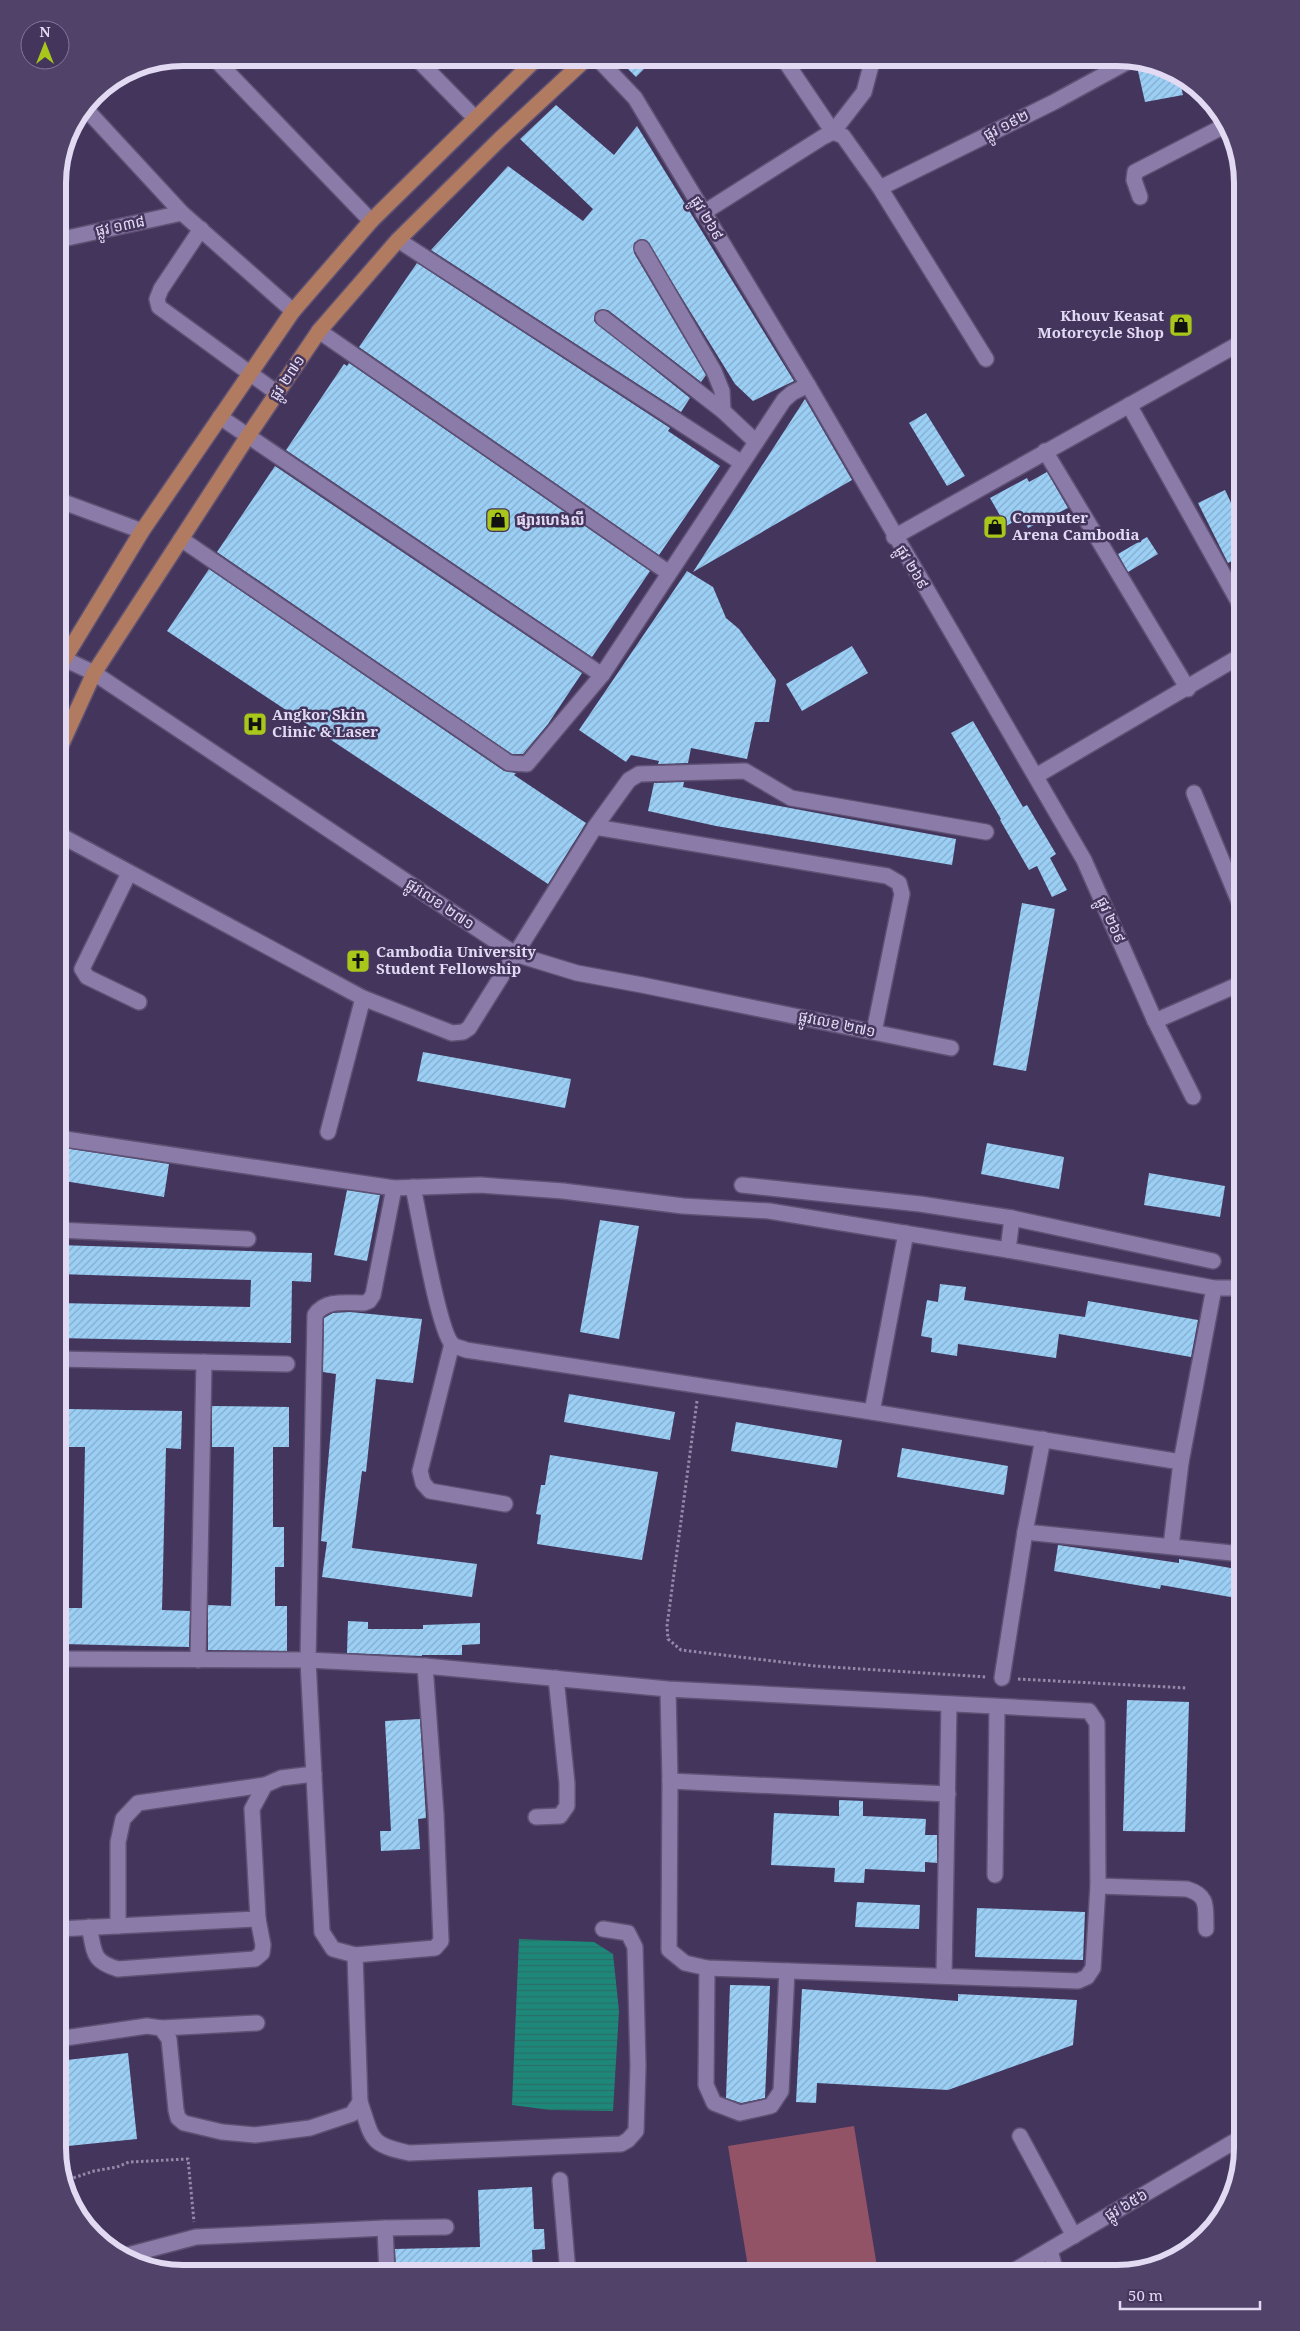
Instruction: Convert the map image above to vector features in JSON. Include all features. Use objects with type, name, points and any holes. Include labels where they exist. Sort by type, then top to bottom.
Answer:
[{"type":"main road","points":[[66,650],[142,531],[293,311],[371,221],[474,117],[528,66]]},
{"type":"main road","name":"ផ្លូវ ២៧១","points":[[66,734],[94,673],[248,436],[319,331],[398,240],[500,139],[578,66]]},
{"type":"street","points":[[222,66],[371,221]]},
{"type":"street","points":[[424,66],[474,117]]},
{"type":"street","name":"ផ្លូវ ២៦៩","points":[[605,66],[635,98],[808,385],[894,537],[1084,860],[1155,1021],[1193,1098]]},
{"type":"street","points":[[788,66],[833,132],[843,136],[880,188],[986,359]]},
{"type":"street","points":[[703,212],[833,132],[864,92],[870,66]]},
{"type":"street","name":"ផ្លូវ ១៩២","points":[[880,188],[1054,102],[1120,66]]},
{"type":"street","points":[[89,113],[182,212],[293,311]]},
{"type":"street","points":[[1140,197],[1134,180],[1135,172],[1220,128]]},
{"type":"street","name":"ផ្លូវ ១៣៨","points":[[66,238],[182,212]]},
{"type":"street","points":[[201,229],[161,289],[158,299],[159,307],[277,393]]},
{"type":"street","points":[[398,240],[742,463]]},
{"type":"street","points":[[642,248],[714,371],[722,391],[723,411]]},
{"type":"street","points":[[603,318],[723,411],[756,442]]},
{"type":"street","points":[[319,331],[669,573]]},
{"type":"street","points":[[894,537],[1234,346]]},
{"type":"street","points":[[181,539],[509,763],[527,764],[602,675],[784,400],[792,392],[808,385]]},
{"type":"street","points":[[1129,404],[1234,594]]},
{"type":"street","points":[[220,417],[602,675]]},
{"type":"street","points":[[1045,451],[1188,688]]},
{"type":"street","points":[[66,503],[142,531]]},
{"type":"street","points":[[1036,776],[1234,660]]},
{"type":"street","name":"ផ្លូវលេខ ២៧១","points":[[66,663],[94,673],[515,954],[577,973],[951,1048]]},
{"type":"street","points":[[66,838],[363,998],[452,1033],[463,1032],[468,1028],[596,827],[629,780],[639,774],[745,771],[791,798],[986,832]]},
{"type":"street","points":[[1194,794],[1234,890]]},
{"type":"street","points":[[596,827],[887,876],[899,883],[902,894],[874,1032]]},
{"type":"street","points":[[130,873],[82,969],[87,977],[139,1002]]},
{"type":"street","points":[[1155,1021],[1234,986]]},
{"type":"street","points":[[328,1132],[363,998]]},
{"type":"street","points":[[66,1139],[394,1188],[480,1184],[563,1191],[683,1206],[769,1211],[1008,1250],[1214,1288],[1234,1288]]},
{"type":"street","points":[[742,1184],[920,1204],[1012,1218],[1213,1261]]},
{"type":"street","points":[[413,1187],[431,1274],[445,1328],[452,1344],[420,1471],[423,1483],[430,1491],[505,1504]]},
{"type":"street","points":[[394,1188],[373,1295],[369,1301],[364,1303],[329,1304],[320,1308],[315,1315],[308,1660],[322,1932],[333,1949],[355,1955],[435,1948],[441,1941],[436,1814],[425,1666]]},
{"type":"street","points":[[1008,1250],[1012,1218]]},
{"type":"street","points":[[66,1230],[248,1239]]},
{"type":"street","points":[[872,1412],[906,1233]]},
{"type":"street","points":[[1171,1546],[1181,1462],[1214,1288]]},
{"type":"street","points":[[452,1344],[466,1350],[872,1412],[1181,1462]]},
{"type":"street","points":[[66,1359],[287,1364]]},
{"type":"street","points":[[198,1660],[204,1362]]},
{"type":"street","points":[[1002,1678],[1025,1532],[1043,1440]]},
{"type":"street","points":[[1025,1532],[1234,1553]]},
{"type":"street","points":[[66,1659],[308,1660],[425,1666],[668,1689],[1089,1711],[1097,1723],[1098,1886],[1096,1951],[1093,1968],[1087,1978],[1078,1980],[787,1971],[707,1968],[685,1963],[669,1950],[670,1781],[668,1689]]},
{"type":"street","points":[[536,1817],[560,1816],[568,1806],[568,1783],[556,1678]]},
{"type":"street","points":[[944,1975],[949,1704]]},
{"type":"street","points":[[995,1875],[997,1707]]},
{"type":"street","points":[[118,1926],[118,1842],[123,1818],[138,1803],[265,1785],[281,1778],[314,1774]]},
{"type":"street","points":[[670,1781],[948,1794]]},
{"type":"street","points":[[89,1927],[96,1958],[103,1964],[118,1969],[256,1959],[262,1953],[263,1945],[258,1919],[252,1809],[265,1785]]},
{"type":"street","points":[[1098,1886],[1187,1889],[1198,1892],[1205,1900],[1206,1929]]},
{"type":"street","points":[[66,1928],[258,1919]]},
{"type":"street","points":[[355,1955],[360,2102],[372,2138],[384,2148],[409,2153],[621,2144],[628,2140],[636,2130],[638,2066],[635,1947],[628,1933],[603,1929]]},
{"type":"street","points":[[707,1968],[706,2085],[714,2103],[740,2113],[771,2106],[780,2091],[787,1971]]},
{"type":"street","points":[[66,2038],[146,2026],[162,2028],[257,2024]]},
{"type":"street","points":[[162,2028],[169,2039],[176,2110],[178,2118],[184,2122],[222,2132],[255,2135],[301,2130],[352,2114],[360,2102]]},
{"type":"street","points":[[1020,2136],[1074,2236]]},
{"type":"street","name":"ផ្លូវ ៦៥៦","points":[[1025,2265],[1234,2142]]},
{"type":"street","points":[[560,2180],[567,2265]]},
{"type":"street","points":[[386,2228],[387,2265]]},
{"type":"street","points":[[133,2254],[196,2237],[386,2228],[446,2228]]},
{"type":"street","points":[[1050,2250],[1054,2265]]},
{"type":"path","points":[[699,1386],[667,1626],[668,1640],[681,1650],[815,1666],[1187,1688]]},
{"type":"path","points":[[70,2179],[129,2162],[188,2159],[196,2237]]},
{"type":"shaded area","points":[[519,1939],[594,1942],[613,1954],[619,2011],[613,2111],[550,2110],[512,2105]]},
{"type":"shaded area","points":[[854,2126],[877,2265],[748,2265],[728,2146]]},
{"type":"building","points":[[625,66],[647,66],[636,77]]},
{"type":"building","points":[[1145,69],[1162,75],[1181,86],[1183,95],[1145,102],[1138,71]]},
{"type":"building","points":[[556,105],[614,155],[637,126],[794,381],[753,401],[735,384],[646,240],[641,239],[634,243],[634,253],[706,375],[701,382],[608,310],[599,310],[595,313],[594,321],[690,398],[681,412],[431,250],[508,166],[583,221],[593,209],[520,139]]},
{"type":"building","points":[[417,263],[670,428],[668,431],[720,466],[659,555],[359,347]]},
{"type":"building","points":[[349,363],[650,571],[592,657],[286,450],[344,364],[347,366]]},
{"type":"building","points":[[805,399],[852,480],[693,572]]},
{"type":"building","points":[[926,413],[965,476],[947,486],[909,423]]},
{"type":"building","points":[[275,466],[582,673],[548,724],[523,754],[512,754],[217,552]]},
{"type":"building","points":[[1047,472],[1068,508],[1028,528],[1022,517],[1006,526],[990,498],[1027,478],[1029,482]]},
{"type":"building","points":[[1225,490],[1234,509],[1234,560],[1228,563],[1198,503]]},
{"type":"building","points":[[1147,537],[1158,554],[1128,572],[1118,554]]},
{"type":"building","points":[[209,569],[504,771],[516,773],[514,775],[586,823],[548,884],[167,631]]},
{"type":"building","points":[[687,571],[713,587],[726,618],[739,629],[776,680],[769,722],[755,722],[747,759],[691,748],[688,763],[658,764],[659,761],[631,755],[626,762],[579,730]]},
{"type":"building","points":[[852,646],[868,673],[802,711],[786,684]]},
{"type":"building","points":[[973,721],[1023,807],[1027,805],[1056,854],[1050,858],[1067,890],[1052,897],[1037,866],[1029,870],[951,733]]},
{"type":"building","points":[[684,782],[683,787],[956,839],[952,865],[716,826],[648,811],[654,783]]},
{"type":"building","points":[[1022,903],[1055,909],[1026,1071],[993,1065]]},
{"type":"building","points":[[423,1052],[571,1079],[565,1108],[417,1081]]},
{"type":"building","points":[[987,1143],[1064,1157],[1059,1189],[981,1174]]},
{"type":"building","points":[[66,1148],[169,1164],[164,1197],[66,1181]]},
{"type":"building","points":[[1149,1173],[1225,1186],[1220,1217],[1144,1205]]},
{"type":"building","points":[[347,1190],[380,1195],[367,1261],[334,1255]]},
{"type":"building","points":[[600,1220],[639,1226],[619,1339],[580,1332]]},
{"type":"building","points":[[66,1245],[312,1253],[311,1282],[292,1281],[291,1343],[66,1338],[66,1303],[250,1307],[251,1280],[66,1274]]},
{"type":"building","points":[[940,1284],[966,1287],[964,1300],[1085,1317],[1088,1301],[1198,1320],[1191,1357],[1059,1334],[1056,1358],[958,1344],[957,1356],[931,1352],[932,1338],[921,1336],[927,1300],[938,1302]]},
{"type":"building","points":[[350,1312],[422,1319],[413,1383],[376,1379],[366,1472],[362,1471],[352,1548],[477,1564],[472,1597],[322,1577],[327,1542],[321,1541],[336,1374],[323,1372],[324,1318],[333,1313]]},
{"type":"building","points":[[569,1394],[675,1412],[670,1440],[564,1422]]},
{"type":"building","points":[[212,1406],[289,1407],[289,1447],[273,1447],[273,1527],[284,1527],[284,1567],[275,1567],[275,1606],[287,1606],[287,1651],[208,1650],[208,1605],[231,1606],[234,1447],[212,1447]]},
{"type":"building","points":[[68,1409],[182,1411],[181,1449],[166,1448],[162,1610],[190,1611],[189,1647],[66,1644],[66,1608],[82,1608],[85,1447],[68,1447]]},
{"type":"building","points":[[736,1422],[842,1440],[837,1468],[731,1451]]},
{"type":"building","points":[[902,1448],[1008,1466],[1004,1495],[897,1477]]},
{"type":"building","points":[[550,1455],[658,1472],[642,1560],[537,1544],[541,1515],[536,1514],[541,1485],[545,1485]]},
{"type":"building","points":[[1058,1545],[1179,1563],[1179,1559],[1234,1569],[1234,1598],[1161,1585],[1160,1589],[1054,1571]]},
{"type":"building","points":[[348,1621],[368,1622],[368,1629],[423,1629],[423,1625],[480,1623],[480,1644],[462,1645],[462,1655],[422,1656],[347,1653]]},
{"type":"building","points":[[1127,1700],[1189,1702],[1185,1832],[1123,1831]]},
{"type":"building","points":[[420,1719],[426,1818],[418,1819],[420,1849],[381,1851],[380,1831],[391,1831],[385,1721]]},
{"type":"building","points":[[839,1800],[863,1801],[863,1816],[926,1819],[925,1835],[937,1835],[937,1863],[925,1862],[925,1872],[865,1869],[864,1883],[834,1882],[835,1868],[771,1865],[774,1813],[839,1816]]},
{"type":"building","points":[[857,1902],[920,1905],[919,1929],[855,1927]]},
{"type":"building","points":[[977,1908],[1085,1912],[1083,1960],[975,1957]]},
{"type":"building","points":[[730,1985],[770,1986],[765,2098],[741,2103],[726,2098]]},
{"type":"building","points":[[802,1989],[958,2001],[958,1994],[1077,2000],[1073,2045],[948,2090],[817,2083],[816,2103],[796,2102]]},
{"type":"building","points":[[128,2053],[137,2139],[66,2146],[66,2060]]},
{"type":"building","points":[[532,2187],[534,2229],[544,2229],[545,2249],[532,2250],[533,2265],[396,2265],[395,2249],[480,2247],[478,2190]]},
{"type":"place","name":"Khouv Keasat Motorcycle Shop","points":[[1181,325]]},
{"type":"place","name":"ផ្សារហេងលី","points":[[498,520]]},
{"type":"place","name":"Computer Arena Cambodia","points":[[995,527]]},
{"type":"place","name":"Angkor Skin Clinic & Laser","points":[[255,724]]},
{"type":"place","name":"Cambodia University Student Fellowship","points":[[358,961]]}]
